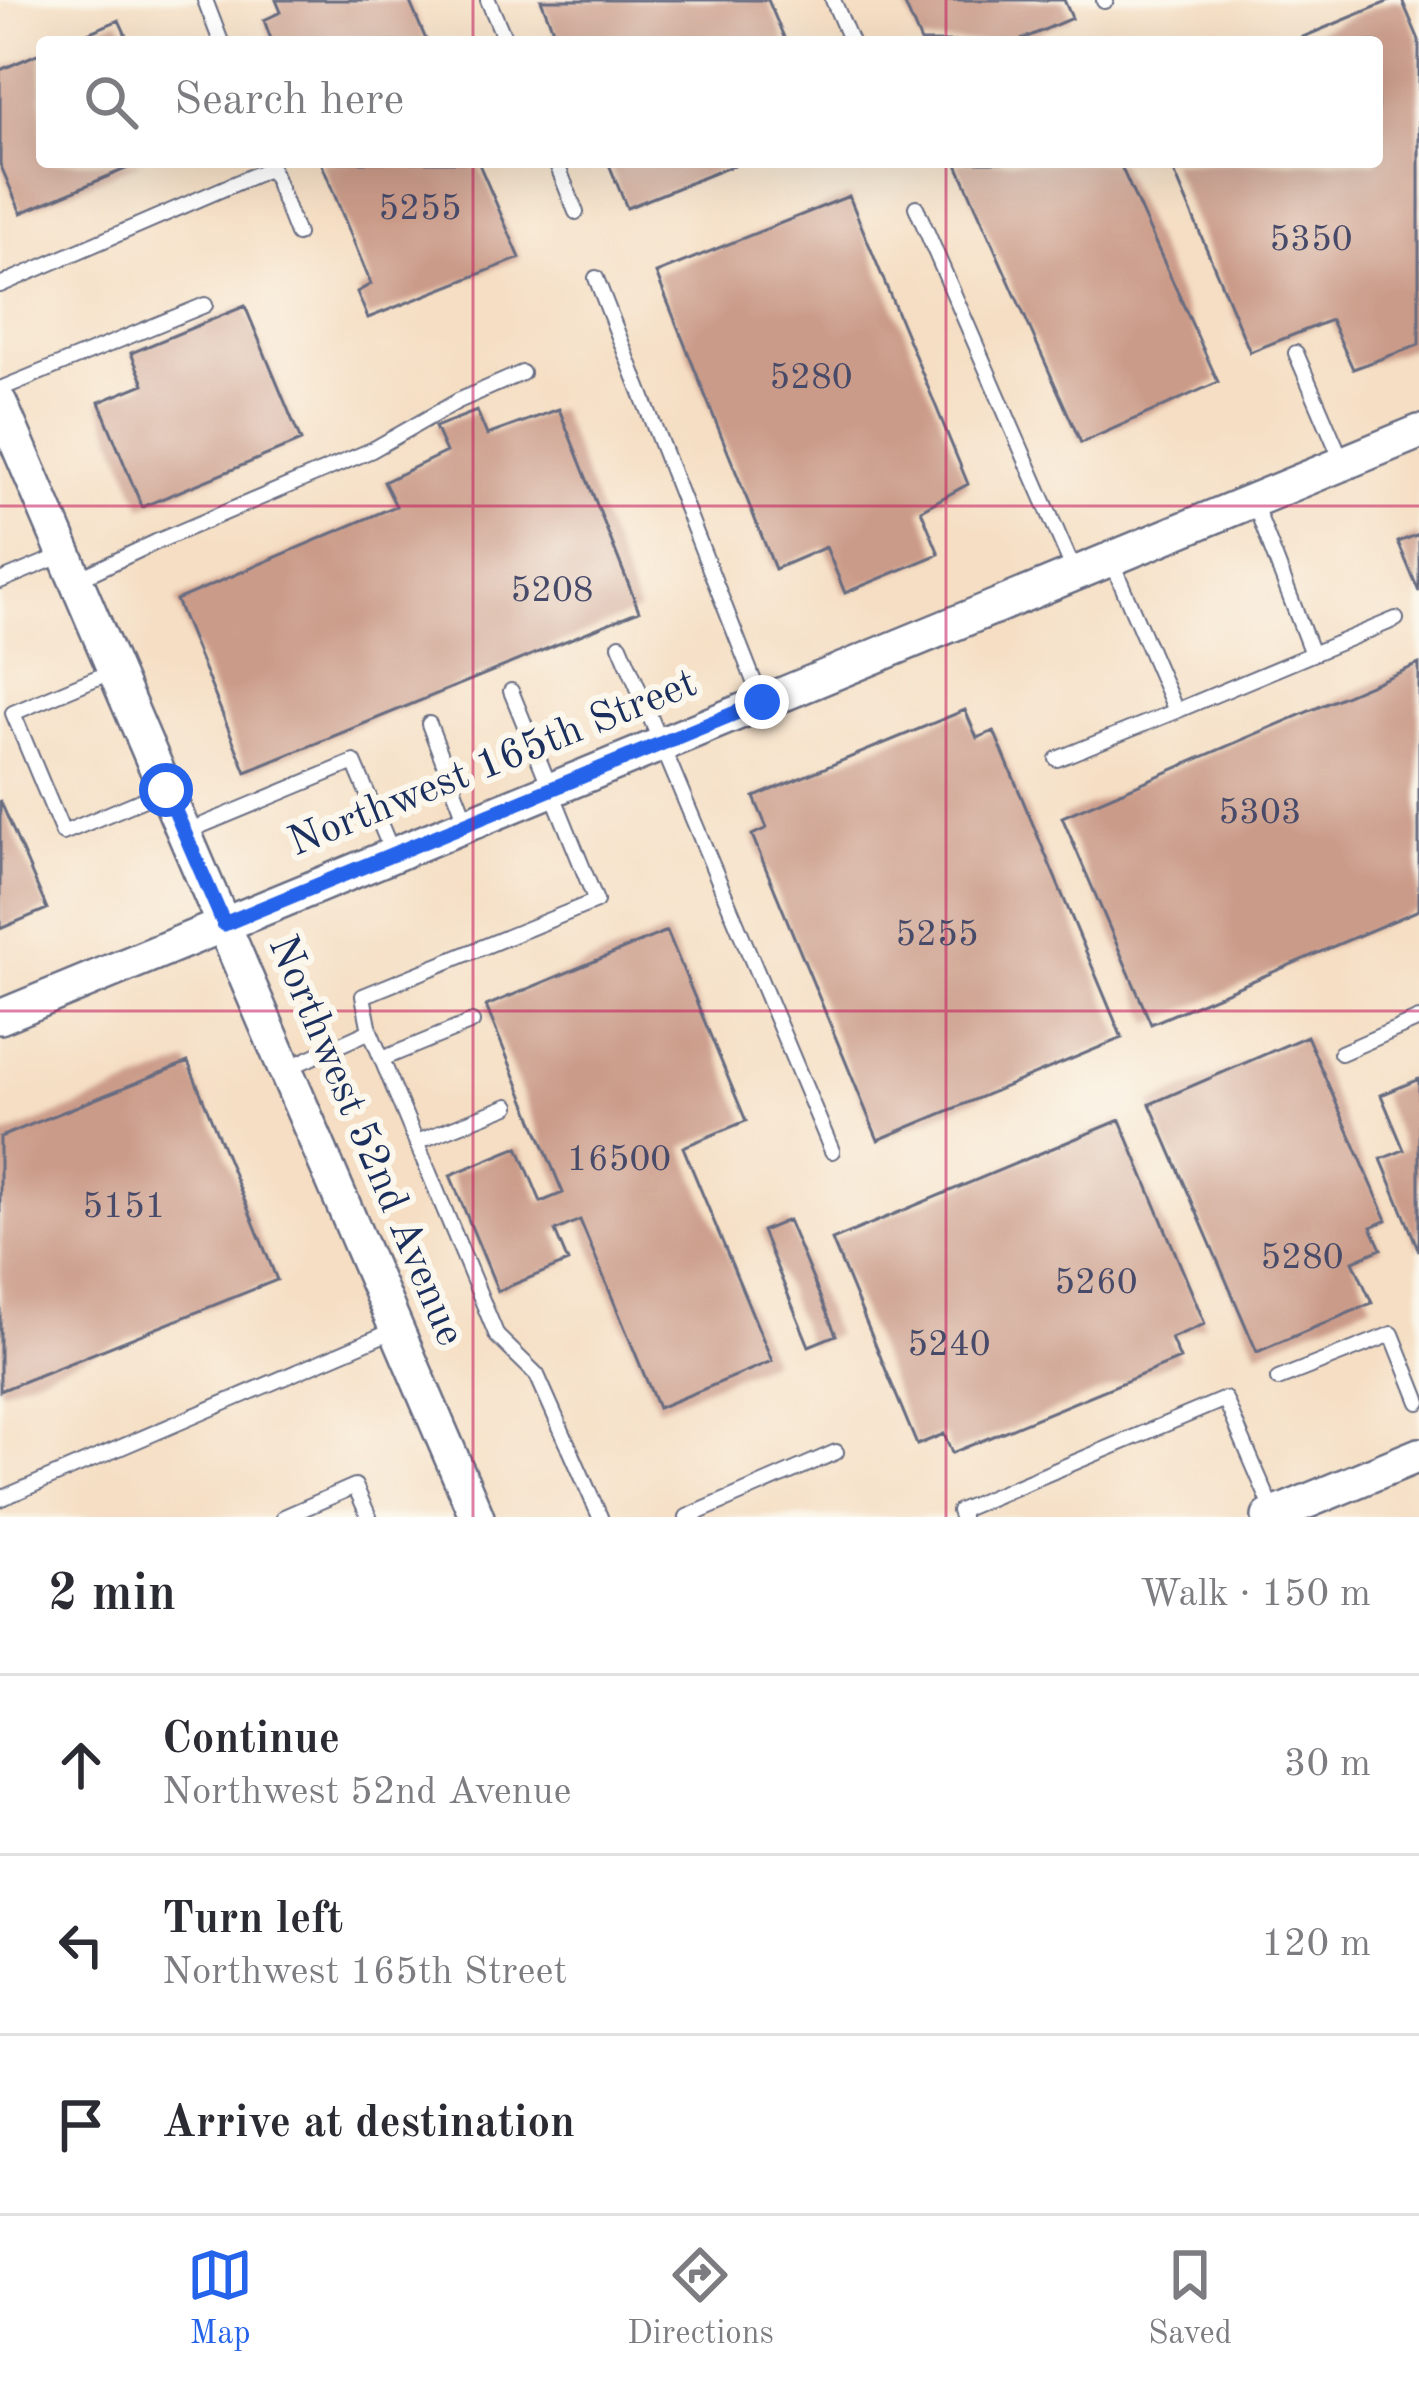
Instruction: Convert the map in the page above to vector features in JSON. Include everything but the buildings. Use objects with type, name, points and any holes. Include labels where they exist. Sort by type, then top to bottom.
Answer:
[{"type":"street","name":"Northwest 52nd Avenue","points":[[0,403],[477,1517]]},
{"type":"street","name":"Northwest 165th Street","points":[[0,1017],[1419,431]]},
{"type":"street","points":[[1272,1516],[1419,1455]]},
{"type":"lane","points":[[205,0],[219,36]]},
{"type":"lane","points":[[488,0],[503,36]]},
{"type":"lane","points":[[833,0],[848,36]]},
{"type":"lane","points":[[0,285],[263,168]]},
{"type":"lane","points":[[271,168],[297,234]]},
{"type":"lane","points":[[558,168],[576,212]]},
{"type":"lane","points":[[916,207],[1075,573]]},
{"type":"lane","points":[[596,278],[762,702]]},
{"type":"lane","points":[[0,389],[205,305]]},
{"type":"lane","points":[[1296,353],[1343,463]]},
{"type":"lane","points":[[0,580],[71,567],[156,542],[372,450],[458,401],[522,373]]},
{"type":"lane","points":[[1253,500],[1312,654]]},
{"type":"lane","points":[[1110,558],[1176,711]]},
{"type":"lane","points":[[1057,759],[1396,620]]},
{"type":"lane","points":[[620,645],[832,1151]]},
{"type":"lane","points":[[115,670],[13,713],[63,833],[166,790]]},
{"type":"lane","points":[[511,691],[596,901],[363,996],[370,1031],[497,1336],[537,1375],[600,1517]]},
{"type":"lane","points":[[429,724],[467,824]]},
{"type":"lane","points":[[184,833],[354,761],[393,854]]},
{"type":"lane","points":[[1341,1053],[1419,1018]]},
{"type":"lane","points":[[382,1059],[472,1022]]},
{"type":"lane","points":[[286,1069],[370,1031]]},
{"type":"lane","points":[[417,1142],[508,1106]]},
{"type":"lane","points":[[0,1499],[397,1329]]},
{"type":"lane","points":[[1278,1379],[1392,1334],[1419,1402]]},
{"type":"lane","points":[[962,1517],[959,1511],[1225,1400],[1272,1516]]},
{"type":"lane","points":[[687,1517],[836,1452]]},
{"type":"lane","points":[[284,1517],[356,1486],[368,1517]]},
{"type":"route","points":[[166,790],[224,924],[762,702]]}]
